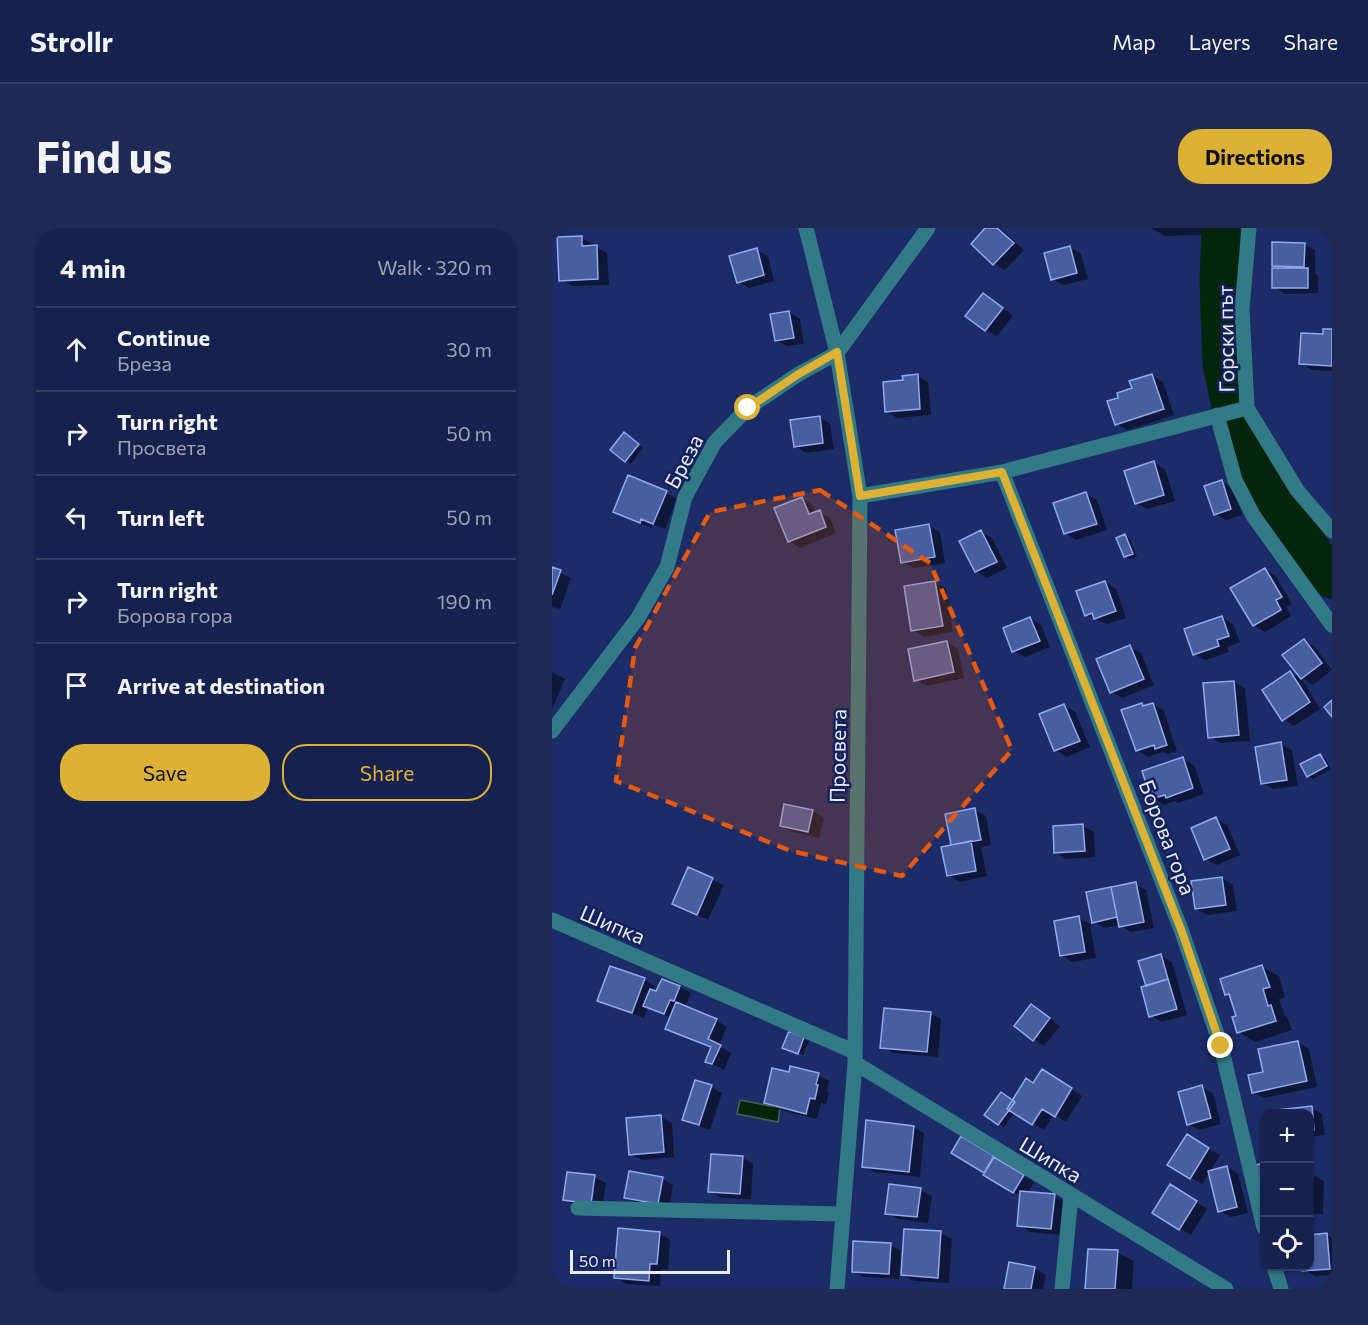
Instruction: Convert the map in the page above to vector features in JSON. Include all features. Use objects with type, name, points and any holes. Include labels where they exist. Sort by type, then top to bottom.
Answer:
[{"type":"street","name":"Просвета","points":[[806,228],[837,352],[860,496],[855,1057],[837,1289]]},
{"type":"street","name":"Бреза","points":[[552,731],[638,618],[667,567],[685,497],[715,442],[748,408],[797,375],[837,352],[928,228]]},
{"type":"street","name":"Горски път","points":[[1249,228],[1242,309],[1247,408],[1297,490],[1332,531]]},
{"type":"street","points":[[860,496],[1002,472],[1247,408]]},
{"type":"street","points":[[1218,415],[1235,480],[1254,517],[1332,625]]},
{"type":"street","name":"Борова гора","points":[[1002,472],[1182,932],[1221,1046],[1261,1217]]},
{"type":"street","name":"Шипка","points":[[552,920],[855,1057],[1071,1195],[1226,1289]]},
{"type":"street","points":[[1062,1289],[1071,1195]]},
{"type":"street","points":[[578,1208],[843,1214]]},
{"type":"street","points":[[1275,1271],[1281,1289]]},
{"type":"highlighted area","points":[[820,490],[930,563],[1012,750],[902,876],[791,851],[616,781],[635,648],[710,512]]},
{"type":"shaded area","points":[[740,1100],[780,1108],[778,1122],[737,1114]]},
{"type":"building","points":[[985,228],[997,228],[1014,243],[993,265],[971,244]]},
{"type":"building","points":[[582,236],[582,246],[597,245],[598,279],[559,281],[557,237]]},
{"type":"building","points":[[1272,242],[1305,243],[1304,267],[1272,266]]},
{"type":"building","points":[[1070,246],[1077,273],[1051,280],[1044,253]]},
{"type":"building","points":[[757,248],[764,275],[737,283],[729,256]]},
{"type":"building","points":[[1272,268],[1308,268],[1308,288],[1272,288]]},
{"type":"building","points":[[983,293],[1003,308],[985,331],[965,316]]},
{"type":"building","points":[[789,311],[794,338],[775,341],[770,314]]},
{"type":"building","points":[[1323,329],[1332,329],[1332,366],[1299,364],[1301,333],[1323,334]]},
{"type":"building","points":[[918,374],[920,409],[885,412],[883,382],[903,380],[902,376]]},
{"type":"building","points":[[1152,374],[1164,409],[1115,425],[1107,401],[1118,398],[1117,393],[1132,388],[1129,381]]},
{"type":"building","points":[[820,416],[823,443],[794,447],[790,420]]},
{"type":"building","points":[[624,432],[639,444],[625,462],[610,450]]},
{"type":"building","points":[[1154,461],[1164,495],[1135,504],[1124,471]]},
{"type":"building","points":[[628,475],[667,491],[653,524],[641,519],[640,523],[613,512]]},
{"type":"building","points":[[1222,480],[1231,509],[1214,515],[1204,486]]},
{"type":"building","points":[[1086,492],[1097,524],[1064,534],[1053,503]]},
{"type":"building","points":[[802,497],[809,514],[820,510],[826,527],[788,542],[774,508]]},
{"type":"building","points":[[929,524],[935,557],[901,563],[895,530]]},
{"type":"building","points":[[981,530],[997,562],[975,572],[959,541]]},
{"type":"building","points":[[1125,534],[1133,554],[1124,557],[1116,538]]},
{"type":"building","points":[[552,567],[561,570],[552,595]]},
{"type":"building","points":[[1265,568],[1282,597],[1276,600],[1281,610],[1253,626],[1230,588]]},
{"type":"building","points":[[935,581],[943,626],[911,631],[904,586]]},
{"type":"building","points":[[1105,581],[1116,611],[1094,619],[1092,613],[1085,616],[1076,591]]},
{"type":"building","points":[[1222,616],[1229,636],[1217,640],[1219,646],[1193,655],[1184,629]]},
{"type":"building","points":[[1030,617],[1040,641],[1012,652],[1003,628]]},
{"type":"building","points":[[1304,639],[1322,663],[1301,679],[1282,655]]},
{"type":"building","points":[[947,641],[954,672],[914,681],[908,649]]},
{"type":"building","points":[[1130,645],[1144,679],[1110,693],[1096,659]]},
{"type":"building","points":[[1290,671],[1310,702],[1282,721],[1262,690]]},
{"type":"building","points":[[1234,681],[1239,735],[1208,738],[1203,683]]},
{"type":"building","points":[[1332,700],[1332,717],[1324,707]]},
{"type":"building","points":[[1142,703],[1143,706],[1153,703],[1167,745],[1155,749],[1154,745],[1136,751],[1121,710]]},
{"type":"building","points":[[1064,704],[1080,741],[1054,751],[1039,714]]},
{"type":"building","points":[[1281,742],[1287,780],[1261,784],[1255,747]]},
{"type":"building","points":[[1320,754],[1327,766],[1307,777],[1300,764]]},
{"type":"building","points":[[1183,757],[1193,788],[1166,798],[1165,795],[1151,799],[1142,771]]},
{"type":"building","points":[[784,804],[813,810],[808,832],[780,826]]},
{"type":"building","points":[[975,808],[981,840],[951,845],[945,814]]},
{"type":"building","points":[[1216,817],[1230,849],[1204,860],[1191,828]]},
{"type":"building","points":[[1083,824],[1085,851],[1054,853],[1053,826]]},
{"type":"building","points":[[971,841],[976,871],[947,876],[941,847]]},
{"type":"building","points":[[688,867],[713,878],[697,915],[672,904]]},
{"type":"building","points":[[1222,877],[1226,905],[1195,909],[1191,881]]},
{"type":"building","points":[[1136,882],[1144,922],[1119,927],[1111,887]]},
{"type":"building","points":[[1111,887],[1117,917],[1092,923],[1086,892]]},
{"type":"building","points":[[1079,916],[1085,952],[1060,956],[1054,921]]},
{"type":"building","points":[[1161,954],[1168,979],[1146,986],[1138,961]]},
{"type":"building","points":[[1262,965],[1270,987],[1263,989],[1276,1021],[1237,1033],[1232,1017],[1236,1016],[1229,994],[1225,995],[1220,979]]},
{"type":"building","points":[[610,966],[645,978],[632,1013],[597,1001]]},
{"type":"building","points":[[662,979],[680,986],[674,1001],[670,1000],[664,1014],[643,1006],[650,989],[656,991]]},
{"type":"building","points":[[1168,979],[1177,1009],[1149,1017],[1141,987]]},
{"type":"building","points":[[676,1002],[717,1019],[708,1039],[721,1045],[712,1064],[705,1062],[711,1047],[665,1029]]},
{"type":"building","points":[[1031,1004],[1050,1018],[1033,1041],[1014,1026]]},
{"type":"building","points":[[884,1008],[931,1012],[927,1052],[880,1048]]},
{"type":"building","points":[[789,1031],[804,1037],[798,1054],[782,1048]]},
{"type":"building","points":[[1298,1041],[1307,1081],[1252,1093],[1248,1075],[1263,1072],[1258,1049]]},
{"type":"building","points":[[790,1066],[819,1073],[815,1099],[810,1098],[806,1114],[764,1103],[772,1068],[789,1072]]},
{"type":"building","points":[[1042,1069],[1072,1088],[1055,1117],[1042,1109],[1032,1125],[1007,1109],[1026,1078],[1033,1083]]},
{"type":"building","points":[[695,1080],[712,1085],[699,1125],[682,1120]]},
{"type":"building","points":[[1202,1085],[1211,1118],[1187,1125],[1178,1092]]},
{"type":"building","points":[[1001,1092],[1015,1102],[998,1125],[984,1115]]},
{"type":"building","points":[[1312,1106],[1312,1109],[1286,1109]]},
{"type":"building","points":[[661,1115],[664,1152],[629,1155],[626,1118]]},
{"type":"building","points":[[866,1120],[914,1126],[909,1172],[862,1167]]},
{"type":"building","points":[[1187,1134],[1209,1148],[1190,1179],[1167,1165]]},
{"type":"building","points":[[961,1136],[994,1156],[984,1173],[951,1153]]},
{"type":"building","points":[[711,1154],[743,1156],[740,1194],[708,1192]]},
{"type":"building","points":[[994,1157],[1024,1175],[1013,1193],[983,1175]]},
{"type":"building","points":[[1260,1164],[1260,1176],[1258,1177],[1256,1165]]},
{"type":"building","points":[[1227,1166],[1237,1207],[1218,1212],[1208,1171]]},
{"type":"building","points":[[629,1171],[663,1177],[658,1204],[624,1198]]},
{"type":"building","points":[[567,1172],[595,1175],[591,1204],[563,1200]]},
{"type":"building","points":[[889,1184],[921,1188],[917,1217],[885,1214]]},
{"type":"building","points":[[1170,1184],[1197,1201],[1179,1230],[1152,1213]]},
{"type":"building","points":[[1020,1191],[1055,1194],[1051,1229],[1017,1226]]},
{"type":"building","points":[[618,1228],[660,1232],[657,1264],[650,1264],[649,1281],[614,1278]]},
{"type":"building","points":[[904,1229],[941,1231],[938,1278],[901,1275]]},
{"type":"building","points":[[1327,1233],[1330,1269],[1314,1270],[1314,1235]]},
{"type":"building","points":[[853,1241],[891,1243],[889,1274],[852,1272]]},
{"type":"building","points":[[1088,1249],[1118,1250],[1115,1289],[1085,1289]]},
{"type":"building","points":[[1009,1262],[1035,1267],[1031,1289],[1004,1289]]},
{"type":"waterway","points":[[1221,228],[1219,281],[1222,364],[1236,429],[1256,472],[1332,579]]},
{"type":"route","points":[[748,408],[797,375],[837,352],[860,496],[1002,472],[1182,932],[1221,1046]]}]
